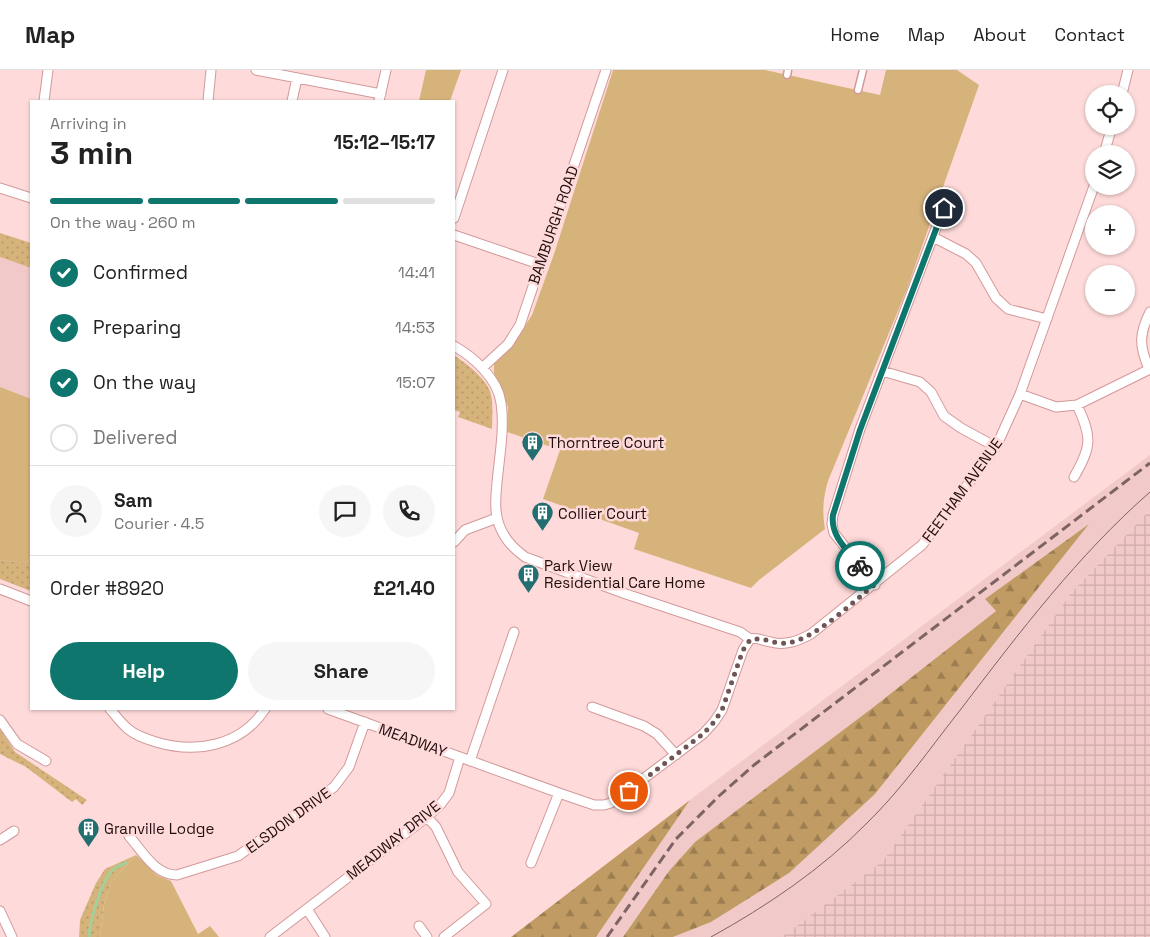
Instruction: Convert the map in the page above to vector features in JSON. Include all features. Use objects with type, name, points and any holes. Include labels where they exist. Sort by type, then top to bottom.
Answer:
[{"type":"street","points":[[44,100],[48,70]]},
{"type":"street","points":[[208,100],[211,70]]},
{"type":"street","points":[[256,70],[380,98],[386,70]]},
{"type":"street","points":[[455,215],[503,70]]},
{"type":"street","name":"BAMBURGH ROAD","points":[[482,368],[508,344],[520,325],[606,70]]},
{"type":"street","points":[[858,90],[863,70]]},
{"type":"street","points":[[1124,85],[1128,70]]},
{"type":"street","points":[[292,100],[297,78]]},
{"type":"street","points":[[0,188],[30,198]]},
{"type":"street","points":[[874,585],[834,533],[833,515],[860,430],[949,194]]},
{"type":"street","name":"FEETHAM AVENUE","points":[[750,640],[762,639],[772,643],[786,643],[804,638],[829,621],[922,545],[996,447],[1020,394],[1091,195]]},
{"type":"street","points":[[455,235],[539,264]]},
{"type":"street","points":[[933,237],[966,254],[976,263],[996,298],[1008,309],[1047,319]]},
{"type":"street","points":[[1020,394],[1056,407],[1077,405],[1150,369],[1143,355],[1140,340],[1150,312]]},
{"type":"street","points":[[455,347],[472,358],[482,368],[491,380],[501,401],[503,420],[495,508],[504,536],[513,547],[525,557],[626,594],[740,632],[750,640]]},
{"type":"street","points":[[882,371],[920,382],[931,392],[944,416],[961,428],[996,447]]},
{"type":"street","points":[[1074,477],[1084,460],[1089,442],[1086,422],[1077,405]]},
{"type":"street","points":[[455,541],[465,530],[497,518]]},
{"type":"street","points":[[0,589],[30,601]]},
{"type":"street","points":[[470,761],[514,632]]},
{"type":"street","name":"MEADWAY","points":[[331,710],[559,793],[594,805],[604,805],[611,803],[703,734],[722,710],[743,650],[750,640]]},
{"type":"street","points":[[592,707],[644,726],[658,734],[676,755]]},
{"type":"street","points":[[111,710],[129,730],[147,740],[181,748],[201,748],[234,738],[260,717],[264,710]]},
{"type":"street","points":[[0,720],[17,744],[46,761]]},
{"type":"street","name":"ELSDON DRIVE","points":[[129,836],[155,866],[163,873],[170,875],[177,875],[238,856],[334,787],[349,768],[365,722]]},
{"type":"street","name":"MEADWAY DRIVE","points":[[270,937],[427,817],[440,805],[449,793],[460,757]]},
{"type":"street","points":[[531,863],[559,793]]},
{"type":"street","points":[[427,817],[436,826],[458,872],[486,904],[444,937]]},
{"type":"street","points":[[0,840],[14,831]]},
{"type":"street","points":[[306,909],[325,937]]},
{"type":"street","points":[[0,911],[12,937]]},
{"type":"street","points":[[419,926],[427,937]]},
{"type":"shaded area","points":[[426,70],[461,70],[450,100],[419,100]]},
{"type":"shaded area","points":[[613,70],[765,70],[880,95],[886,70],[957,70],[979,85],[907,289],[828,481],[824,505],[825,529],[751,588],[634,549],[639,533],[543,499],[560,450],[507,432],[508,407],[494,373],[494,362],[513,344],[532,315],[554,254]]},
{"type":"shaded area","points":[[0,233],[30,243],[30,268],[0,257]]},
{"type":"shaded area","points":[[0,257],[30,268],[30,591],[0,579]]},
{"type":"shaded area","points":[[455,356],[478,374],[489,389],[492,403],[492,429],[458,417],[460,412],[455,410]]},
{"type":"shaded area","points":[[0,387],[30,399],[30,559],[26,563],[0,560]]},
{"type":"shaded area","points":[[1150,455],[1150,510],[1071,593],[883,861],[782,937],[673,937],[711,922],[875,794],[1087,526],[986,600],[996,611],[871,709],[695,842],[669,871],[623,937],[596,937],[690,800]]},
{"type":"shaded area","points":[[1150,510],[1150,937],[782,937],[883,861],[1071,593]]},
{"type":"shaded area","points":[[30,559],[30,591],[0,579],[0,560],[26,563]]},
{"type":"shaded area","points":[[0,729],[15,752],[87,800],[82,805],[76,799],[72,802],[26,767],[0,754]]},
{"type":"shaded area","points":[[136,855],[112,881],[104,904],[100,937],[79,937],[80,920],[96,883],[105,869]]},
{"type":"shaded area","points":[[136,855],[157,875],[171,881],[198,934],[210,926],[219,937],[100,937],[104,904],[112,881]]},
{"type":"green space","points":[[1089,524],[875,794],[789,873],[711,922],[673,937],[623,937],[669,871],[695,842],[871,709],[996,611],[985,599]]},
{"type":"green space","points":[[690,800],[596,937],[511,937]]},
{"type":"waterway","points":[[89,937],[94,911],[101,890],[110,873],[115,868],[126,863]]},
{"type":"tram line","points":[[711,937],[753,913],[813,871],[850,840],[880,810],[1050,596],[1098,542],[1150,492]]},
{"type":"railway","points":[[607,937],[676,839],[719,796],[754,765],[1150,463]]},
{"type":"way so far","points":[[629,791],[703,734],[714,722],[722,710],[743,650],[750,640],[755,638],[772,643],[786,643],[796,641],[811,634],[874,585],[860,566]]},
{"type":"place","name":"Thorntree Court","points":[[532,461]]},
{"type":"place","name":"Collier Court","points":[[542,532]]},
{"type":"place","name":"Park View Residential Care Home","points":[[528,593]]},
{"type":"place","name":"Granville Lodge","points":[[88,847]]},
{"type":"route","points":[[860,566],[834,533],[833,515],[860,430],[944,208]]}]
